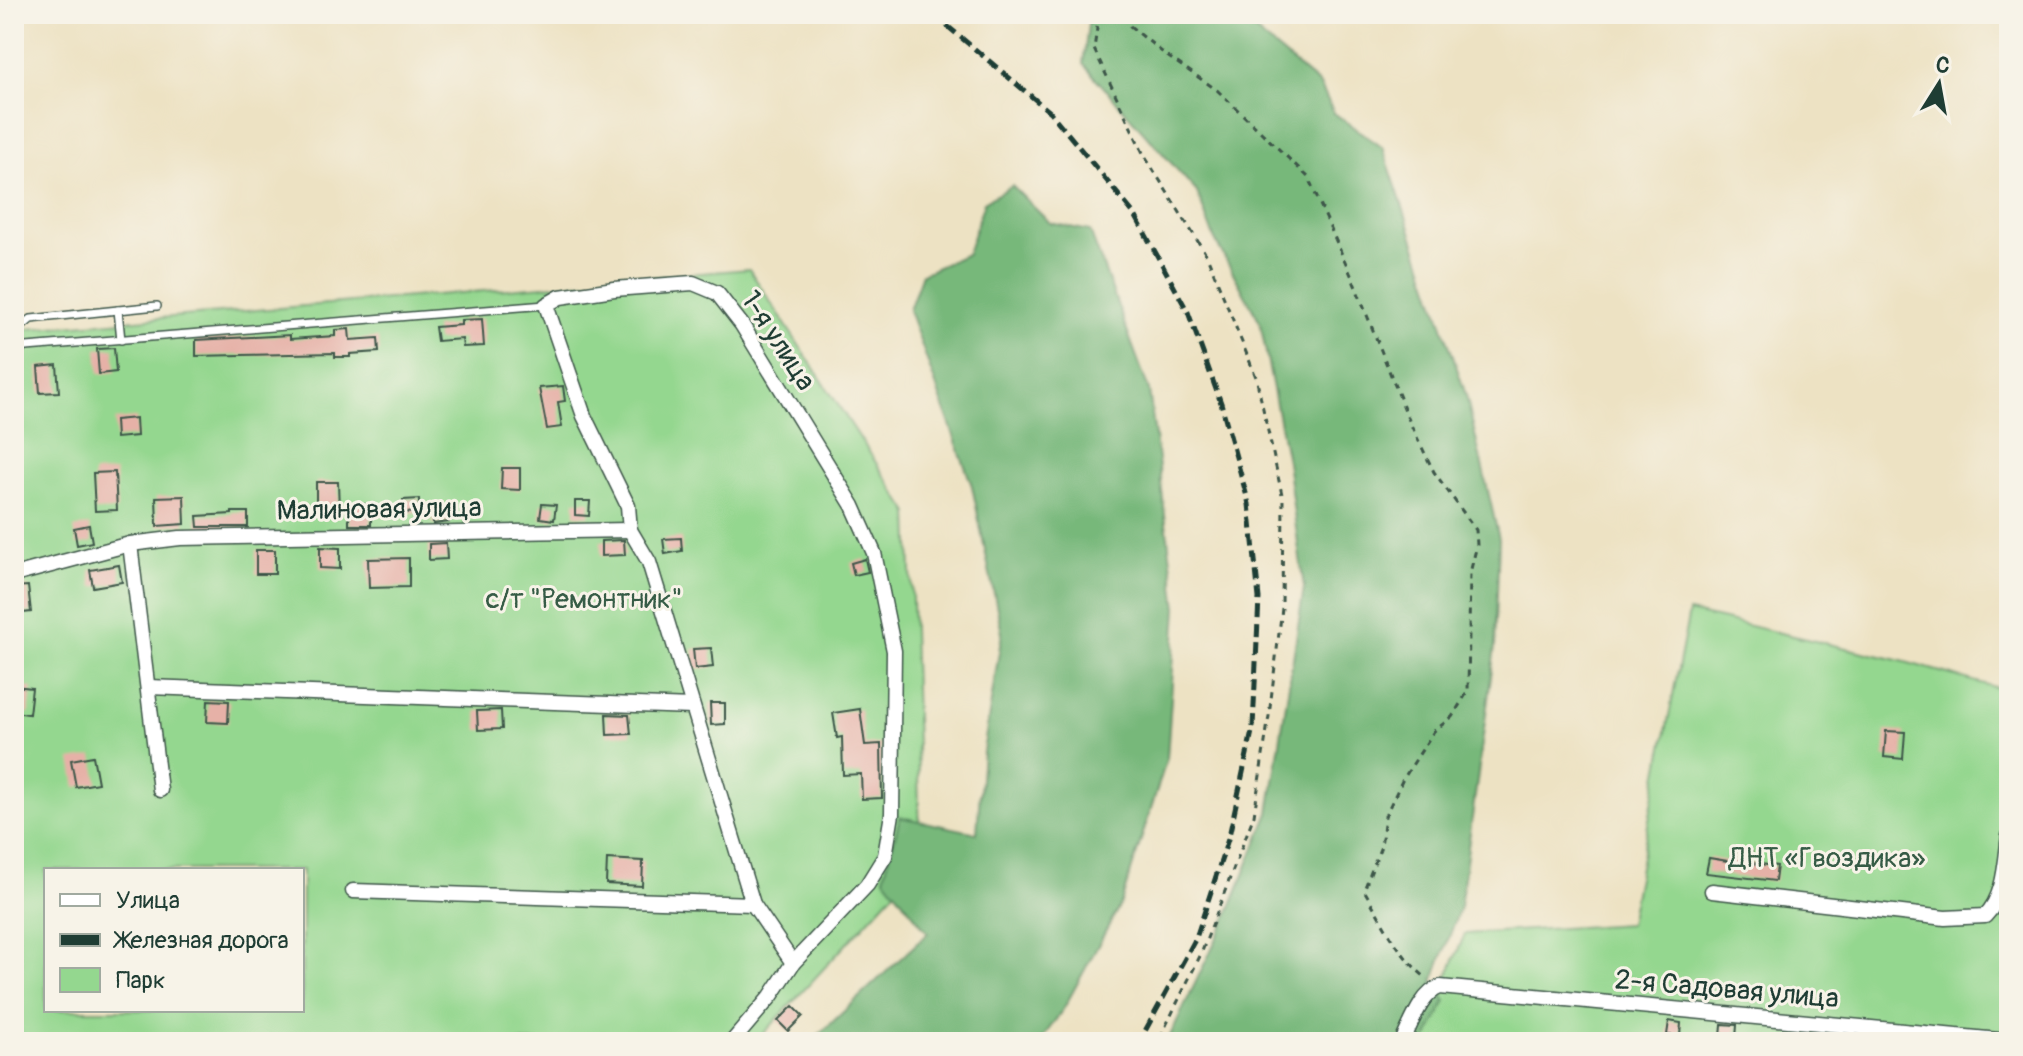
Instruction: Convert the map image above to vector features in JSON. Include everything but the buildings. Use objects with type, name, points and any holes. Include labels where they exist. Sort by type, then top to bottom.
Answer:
[{"type":"street","name":"1-я улица","points":[[546,305],[560,297],[661,285],[693,283],[717,293],[742,325],[853,506],[874,553],[894,651],[892,814],[885,856],[867,885],[793,963],[771,996],[732,1042]]},
{"type":"street","points":[[546,305],[584,416],[628,506],[630,530],[649,562],[753,904],[793,963]]},
{"type":"street","name":"Малиновая улица","points":[[14,575],[130,544],[180,538],[630,530]]},
{"type":"street","points":[[130,544],[160,790]]},
{"type":"street","points":[[148,687],[692,707]]},
{"type":"street","points":[[1712,891],[1945,918],[1985,916],[1995,907],[2000,892],[2009,836]]},
{"type":"street","points":[[353,891],[753,904]]},
{"type":"street","name":"2-я Садовая улица","points":[[1440,987],[2009,1041]]},
{"type":"street","points":[[1402,1042],[1426,997],[1432,989],[1440,987]]},
{"type":"lane","points":[[14,348],[546,305]]},
{"type":"lane","points":[[14,333],[31,319],[157,306]]},
{"type":"lane","points":[[118,310],[121,340]]},
{"type":"path","points":[[1099,14],[1094,49],[1144,155],[1207,256],[1256,377],[1283,499],[1282,608],[1254,815],[1201,954],[1158,1042]]},
{"type":"path","points":[[1128,14],[1130,26],[1217,90],[1308,177],[1410,423],[1434,472],[1476,530],[1477,545],[1470,573],[1468,691],[1452,717],[1434,731],[1402,781],[1385,816],[1381,846],[1364,890],[1417,971],[1440,987]]},
{"type":"green space","points":[[1095,14],[1235,14],[1320,85],[1334,113],[1383,148],[1466,395],[1499,539],[1495,647],[1460,907],[1433,982],[1446,1001],[1425,1042],[1167,1042],[1226,919],[1269,813],[1304,588],[1287,461],[1260,322],[1214,238],[1197,192],[1083,64],[1089,17]]},
{"type":"green space","points":[[1012,186],[1050,223],[1090,231],[1149,390],[1177,608],[1167,758],[1121,903],[1064,1008],[1040,1042],[811,1042],[928,933],[884,877],[900,817],[977,833],[983,752],[1002,633],[972,486],[909,310],[922,274],[967,254],[984,202]]},
{"type":"green space","name":"с/т \"Ремонтник\"","points":[[749,269],[909,513],[921,863],[756,1042],[14,1042],[14,320],[27,329]]},
{"type":"green space","name":"ДНТ «Гвоздика»","points":[[1689,612],[1898,660],[2009,691],[2009,1042],[1419,1042],[1465,934],[1629,924]]},
{"type":"railway","points":[[933,14],[1050,112],[1135,215],[1188,312],[1221,403],[1249,504],[1259,598],[1253,727],[1229,836],[1196,938],[1139,1042]]}]
